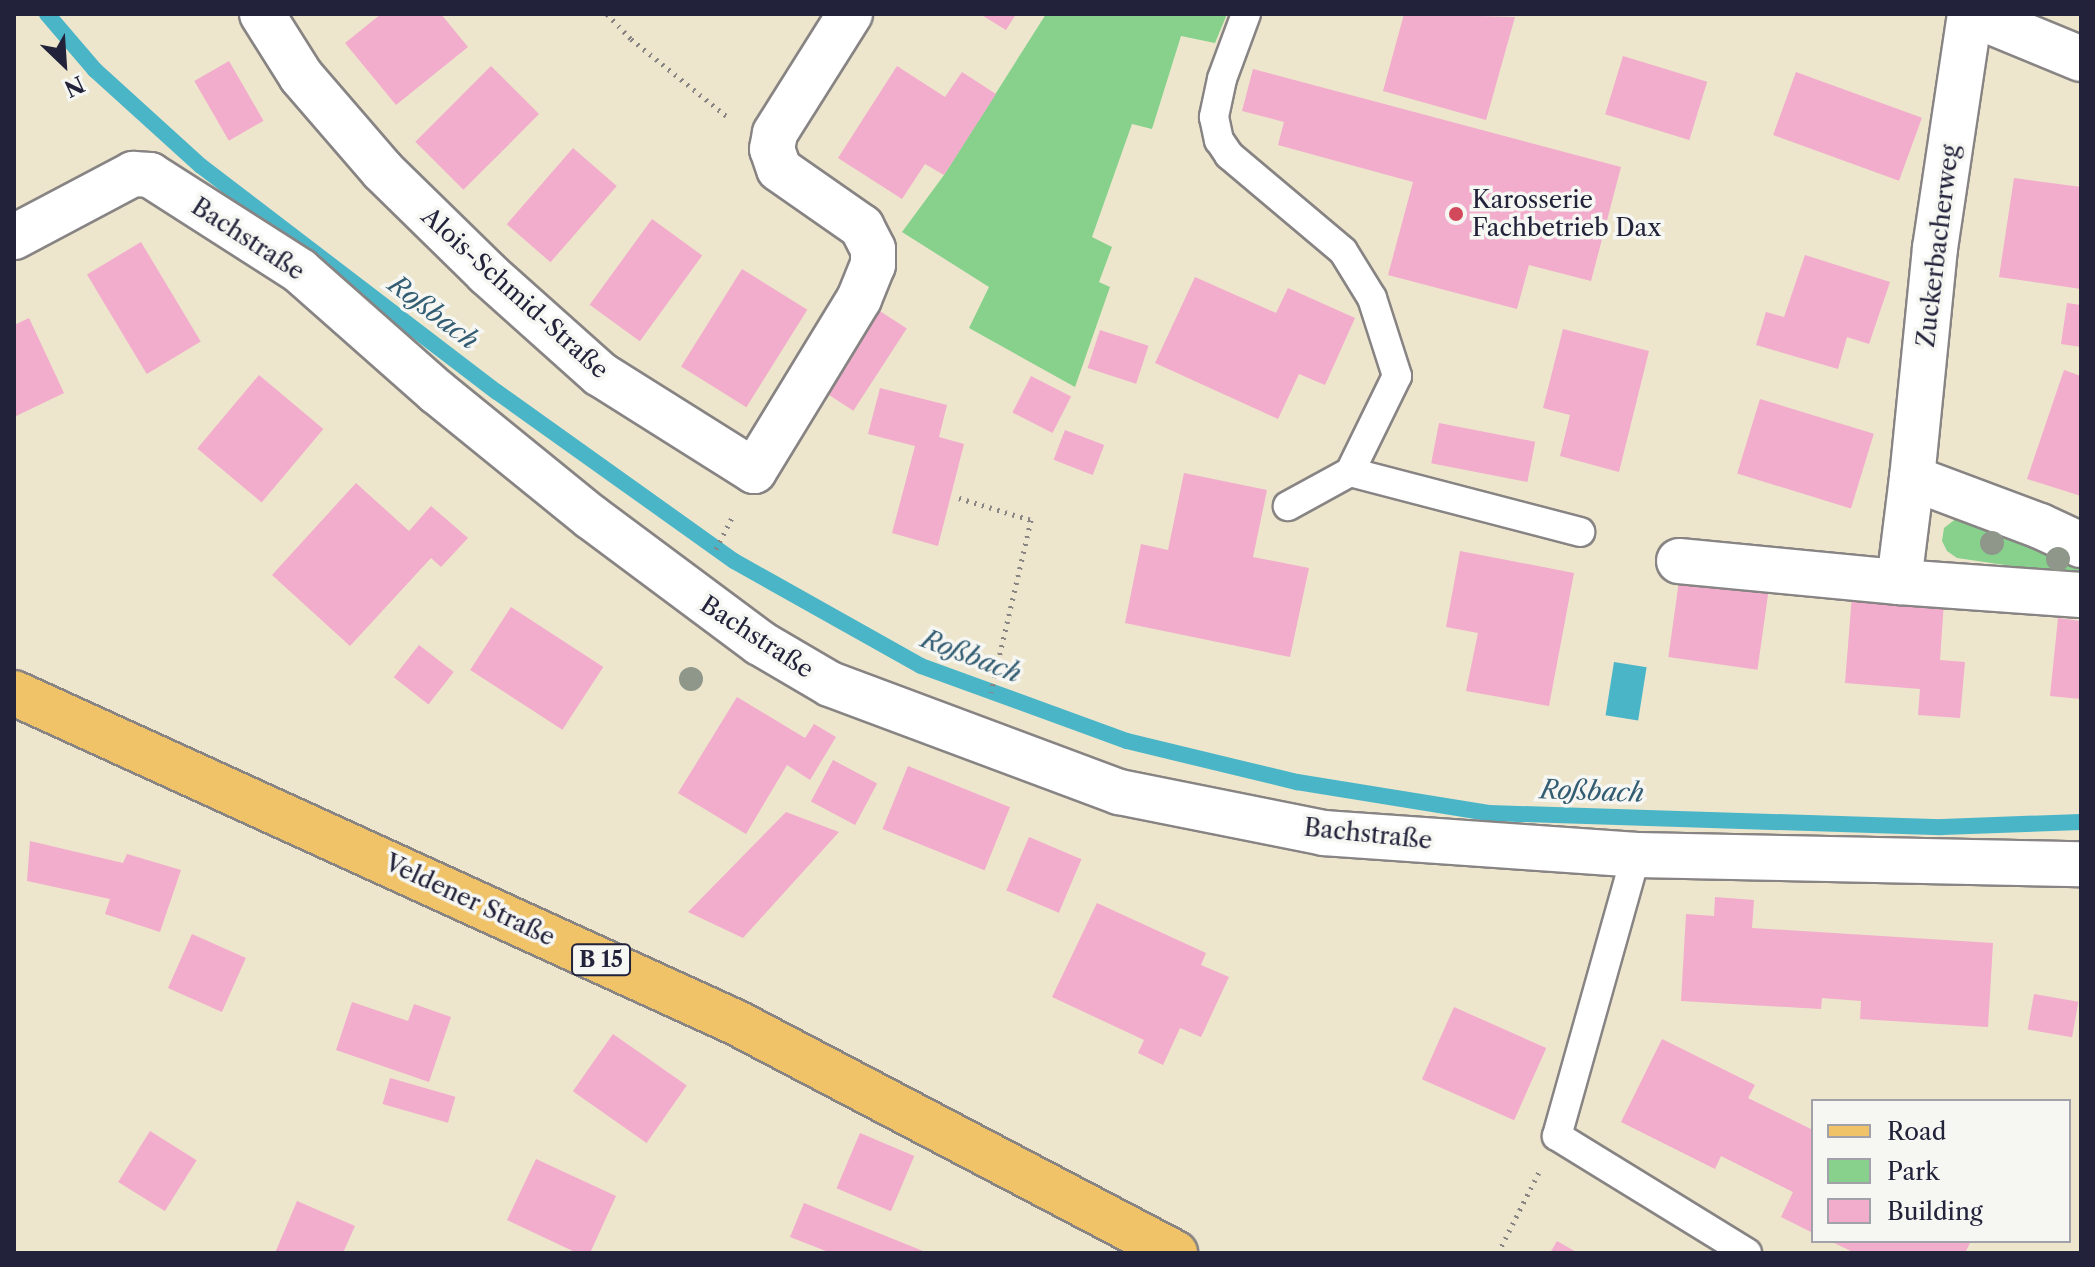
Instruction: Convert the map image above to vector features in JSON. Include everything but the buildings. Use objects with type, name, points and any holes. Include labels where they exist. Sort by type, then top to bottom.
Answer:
[{"type":"main road","name":"Veldener Straße","points":[[14,693],[737,1023],[1175,1253]]},
{"type":"street","name":"Alois-Schmid-Straße","points":[[262,14],[301,76],[373,159],[487,273],[600,374],[754,471],[859,299],[873,265],[873,249],[862,227],[779,169],[772,149]]},
{"type":"street","points":[[772,149],[775,133],[850,14]]},
{"type":"street","points":[[1971,14],[2081,59]]},
{"type":"street","name":"Zuckerbacherweg","points":[[1899,582],[1935,248],[1971,14]]},
{"type":"street","name":"Bachstraße","points":[[14,237],[133,174],[150,175],[300,271],[437,392],[591,517],[760,643],[830,684],[1119,792],[1324,833],[1636,855],[2081,864]]},
{"type":"street","points":[[1912,478],[2040,526],[2081,545]]},
{"type":"street","points":[[1679,561],[2081,595]]},
{"type":"lane","points":[[1246,14],[1222,79],[1214,117],[1219,140],[1229,155],[1343,251],[1372,298],[1397,376],[1350,472],[1288,506]]},
{"type":"lane","points":[[1350,472],[1580,532]]},
{"type":"lane","points":[[1636,855],[1557,1136],[1747,1253]]},
{"type":"path","points":[[607,14],[687,85],[772,149]]},
{"type":"path","points":[[959,498],[1031,520],[995,672]]},
{"type":"path","points":[[709,563],[735,511]]},
{"type":"path","points":[[1498,1253],[1557,1136]]},
{"type":"green space","points":[[1046,14],[1227,14],[1215,43],[1181,36],[1152,129],[1132,124],[1092,237],[1112,247],[1099,282],[1110,287],[1075,387],[969,328],[989,287],[902,232],[944,175]]},
{"type":"green space","points":[[1962,514],[2081,558],[2081,576],[1957,558],[1947,551],[1942,541],[1944,528]]},
{"type":"water","points":[[1614,662],[1647,667],[1638,720],[1606,715]]},
{"type":"waterway","name":"Roßbach","points":[[47,14],[95,70],[201,166],[497,392],[734,561],[921,666],[1127,741],[1297,782],[1489,813],[1942,827],[2081,822]]},
{"type":"place","name":"Karosserie Fachbetrieb Dax","points":[[1456,214]]}]
